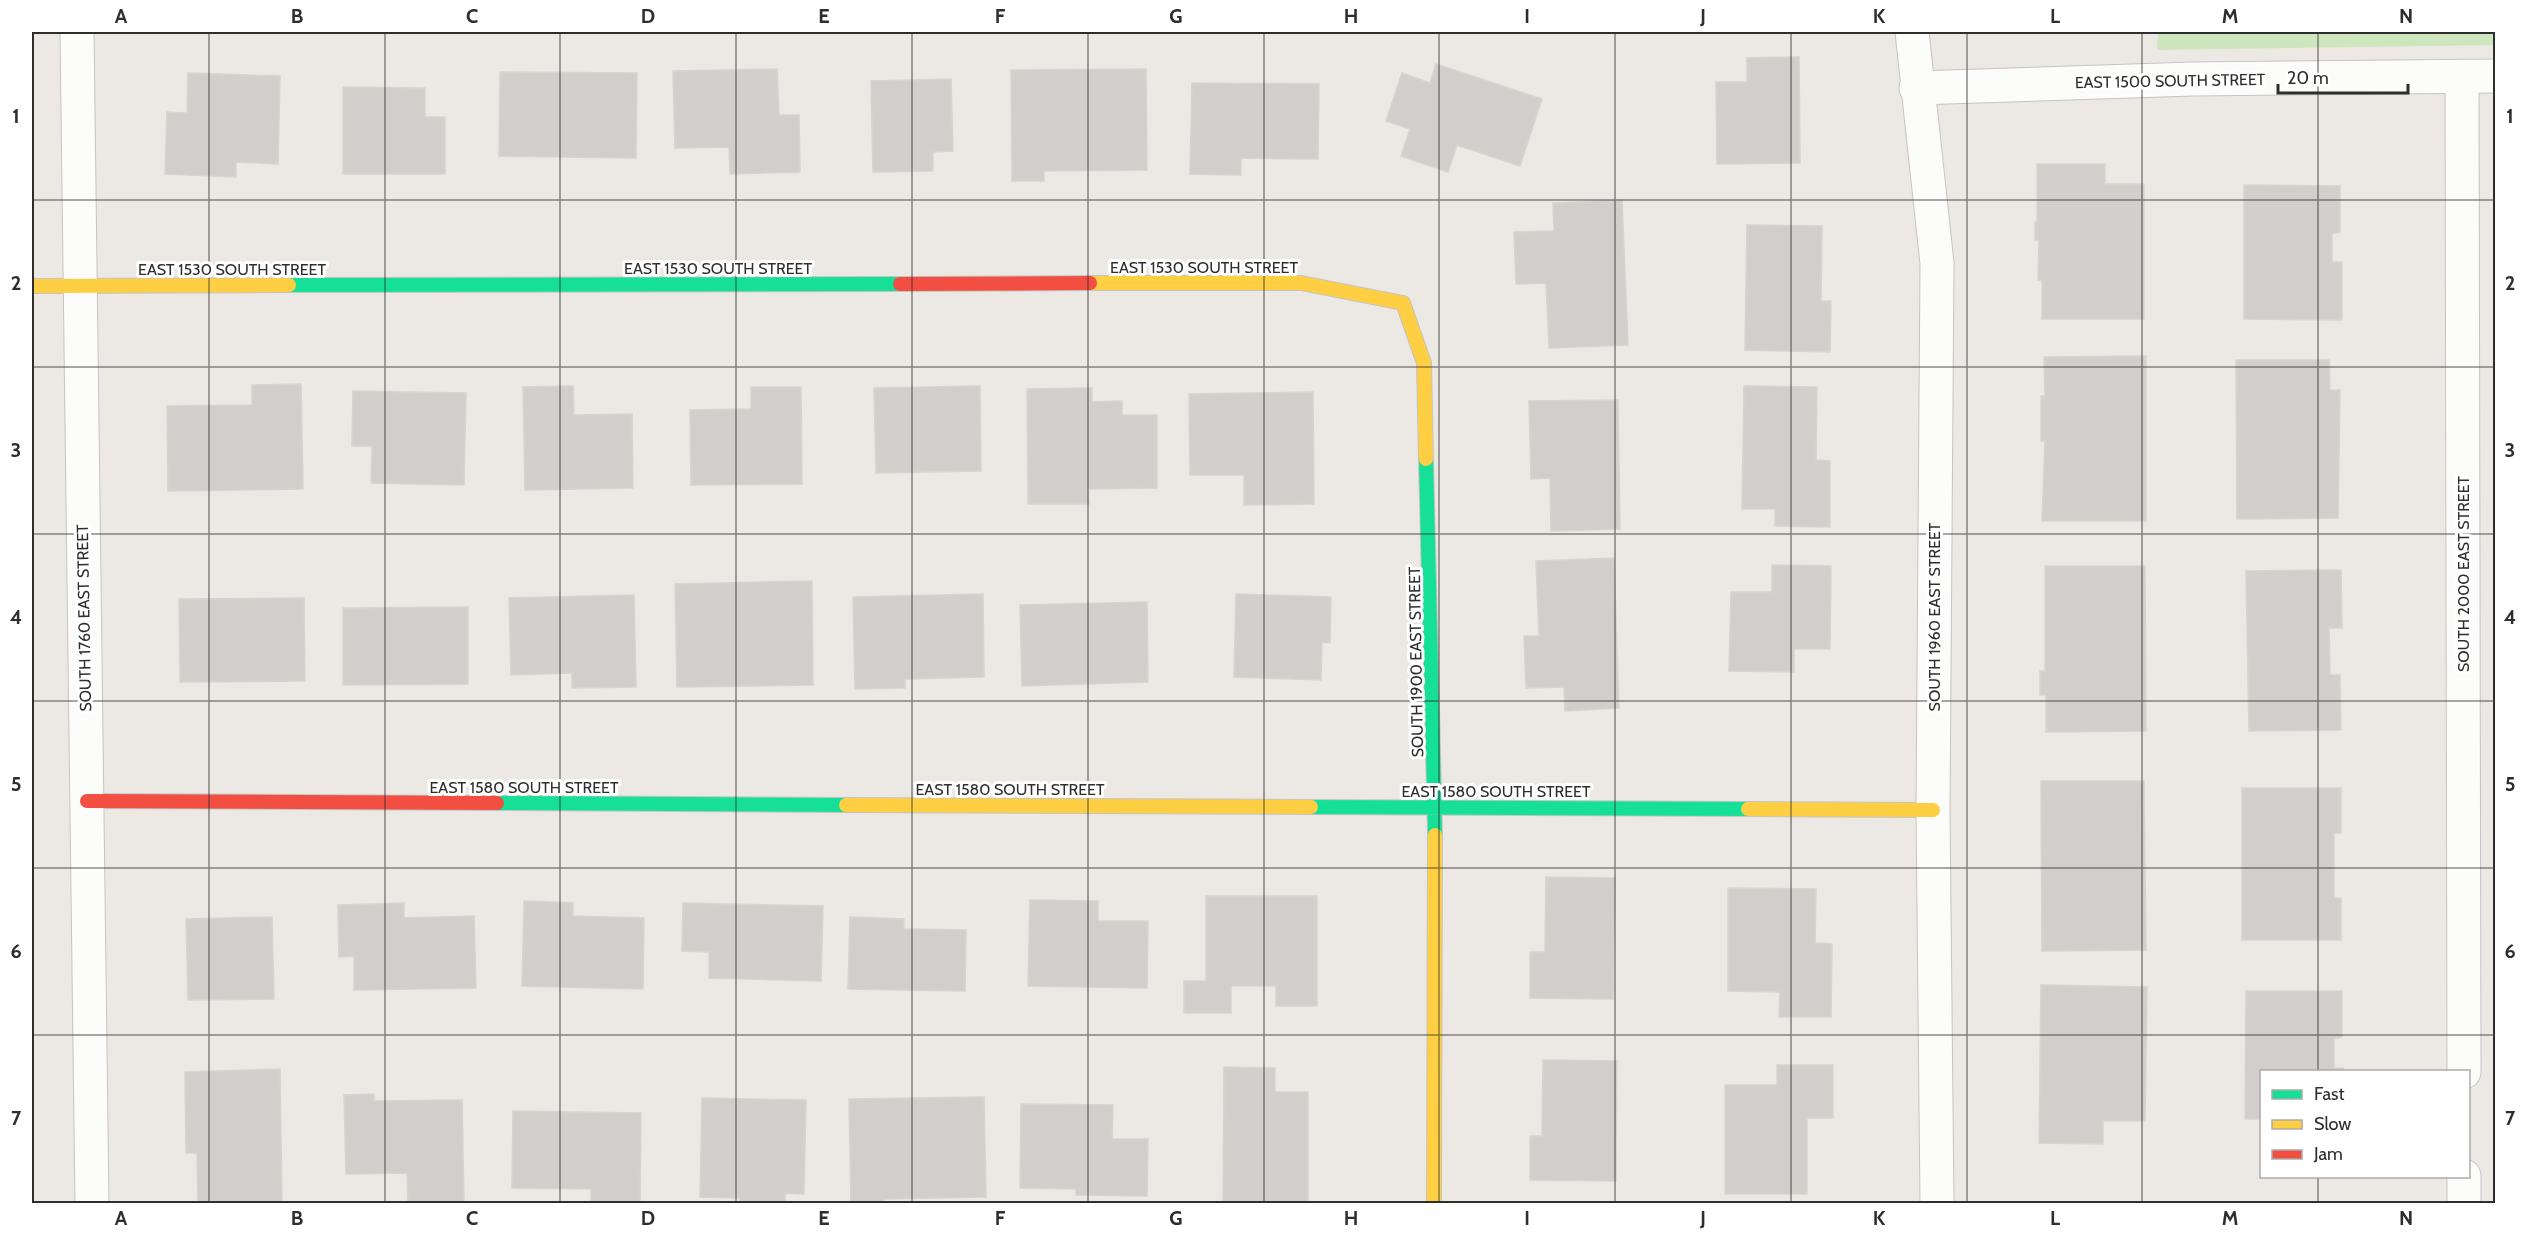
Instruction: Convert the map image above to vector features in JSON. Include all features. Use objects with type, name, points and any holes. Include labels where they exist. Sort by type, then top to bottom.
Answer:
[{"type":"street","name":"SOUTH 1760 EAST STREET","points":[[77,32],[92,1203]]},
{"type":"street","name":"SOUTH 1960 EAST STREET","points":[[1912,32],[1916,88],[1937,263],[1933,810],[1937,1203]]},
{"type":"street","name":"EAST 1500 SOUTH STREET","points":[[1916,88],[2192,79],[2496,76]]},
{"type":"street","name":"SOUTH 2000 EAST STREET","points":[[2462,77],[2464,1070]]},
{"type":"street","name":"EAST 1530 SOUTH STREET","points":[[32,286],[1301,283],[1403,303]]},
{"type":"street","name":"SOUTH 1900 EAST STREET","points":[[1403,303],[1424,363],[1436,807],[1434,1203]]},
{"type":"street","name":"EAST 1580 SOUTH STREET","points":[[87,801],[1933,810]]},
{"type":"street","points":[[2464,1178],[2464,1203]]},
{"type":"green space","points":[[2158,32],[2495,32],[2496,45],[2157,50]]},
{"type":"building","points":[[1799,57],[1800,163],[1717,164],[1716,82],[1747,82],[1747,58]]},
{"type":"building","points":[[1436,64],[1542,99],[1520,166],[1457,145],[1448,172],[1401,156],[1410,129],[1386,121],[1402,73],[1430,83]]},
{"type":"building","points":[[777,69],[779,115],[799,115],[800,172],[730,174],[729,147],[675,148],[673,71]]},
{"type":"building","points":[[1146,69],[1147,170],[1044,171],[1044,181],[1012,181],[1011,70]]},
{"type":"building","points":[[500,72],[637,73],[636,158],[499,156]]},
{"type":"building","points":[[188,73],[280,76],[278,164],[236,162],[236,177],[165,174],[167,112],[187,113]]},
{"type":"building","points":[[951,79],[953,151],[933,152],[933,171],[873,172],[871,81]]},
{"type":"building","points":[[1192,83],[1319,84],[1318,159],[1241,158],[1241,175],[1190,174]]},
{"type":"building","points":[[343,87],[425,88],[425,117],[445,117],[445,174],[343,174]]},
{"type":"building","points":[[2037,164],[2105,164],[2105,184],[2144,184],[2144,319],[2042,319],[2042,280],[2038,280],[2039,240],[2035,240]]},
{"type":"building","points":[[2244,185],[2340,186],[2340,232],[2332,234],[2332,262],[2342,262],[2342,320],[2244,319]]},
{"type":"building","points":[[1622,200],[1628,345],[1549,348],[1546,283],[1516,284],[1514,232],[1554,231],[1553,203]]},
{"type":"building","points":[[1747,225],[1822,226],[1821,301],[1831,301],[1830,352],[1745,350]]},
{"type":"building","points":[[2146,356],[2146,521],[2042,521],[2045,441],[2041,441],[2041,396],[2045,396],[2044,357]]},
{"type":"building","points":[[2236,360],[2329,360],[2330,390],[2340,390],[2338,518],[2237,519]]},
{"type":"building","points":[[301,384],[303,489],[168,491],[167,406],[252,405],[252,385]]},
{"type":"building","points":[[573,386],[574,415],[632,414],[633,488],[525,490],[523,387]]},
{"type":"building","points":[[980,386],[981,471],[876,473],[874,388]]},
{"type":"building","points":[[1744,386],[1817,387],[1816,460],[1830,461],[1830,527],[1775,526],[1775,509],[1742,509]]},
{"type":"building","points":[[751,387],[801,387],[802,484],[691,485],[690,410],[751,409]]},
{"type":"building","points":[[1092,388],[1092,402],[1122,401],[1122,415],[1157,415],[1157,488],[1088,489],[1089,504],[1028,504],[1027,389]]},
{"type":"building","points":[[353,391],[466,393],[464,485],[371,483],[372,446],[352,446]]},
{"type":"building","points":[[1313,392],[1314,504],[1244,505],[1244,475],[1190,475],[1189,394]]},
{"type":"building","points":[[1618,400],[1620,529],[1551,531],[1550,478],[1531,479],[1529,401]]},
{"type":"building","points":[[1614,558],[1619,708],[1565,711],[1564,687],[1526,688],[1524,636],[1539,636],[1536,561]]},
{"type":"building","points":[[1772,565],[1831,566],[1830,649],[1794,649],[1794,672],[1729,671],[1731,592],[1772,592]]},
{"type":"building","points":[[2045,566],[2145,566],[2146,731],[2046,732],[2046,695],[2040,695],[2040,671],[2045,671]]},
{"type":"building","points":[[2341,570],[2342,628],[2329,628],[2330,675],[2340,675],[2341,730],[2249,731],[2246,571]]},
{"type":"building","points":[[812,581],[813,685],[677,687],[675,584]]},
{"type":"building","points":[[983,594],[984,677],[905,679],[905,688],[855,689],[853,597]]},
{"type":"building","points":[[1236,594],[1331,597],[1330,643],[1322,642],[1321,680],[1234,677]]},
{"type":"building","points":[[634,595],[636,687],[572,688],[572,673],[511,675],[509,598]]},
{"type":"building","points":[[304,598],[305,681],[180,682],[179,599]]},
{"type":"building","points":[[1147,602],[1148,682],[1022,686],[1020,605]]},
{"type":"building","points":[[468,607],[468,684],[343,685],[343,608]]},
{"type":"building","points":[[2041,781],[2144,781],[2146,950],[2042,951]]},
{"type":"building","points":[[2242,788],[2341,788],[2341,833],[2334,833],[2334,898],[2341,898],[2341,940],[2242,940]]},
{"type":"building","points":[[1546,877],[1615,878],[1613,999],[1530,998],[1530,952],[1545,952]]},
{"type":"building","points":[[1728,888],[1816,889],[1815,943],[1832,944],[1831,1017],[1779,1017],[1780,992],[1728,991]]},
{"type":"building","points":[[1206,896],[1317,896],[1317,1006],[1276,1006],[1276,986],[1231,986],[1231,1013],[1184,1013],[1184,981],[1206,981]]},
{"type":"building","points":[[1030,900],[1098,901],[1098,921],[1148,921],[1147,988],[1028,986]]},
{"type":"building","points":[[524,901],[573,903],[573,916],[644,918],[643,989],[522,986]]},
{"type":"building","points":[[404,903],[404,918],[474,916],[476,988],[354,990],[354,956],[339,957],[338,905]]},
{"type":"building","points":[[683,903],[823,906],[821,981],[709,978],[709,952],[682,951]]},
{"type":"building","points":[[272,917],[274,999],[188,1000],[186,919]]},
{"type":"building","points":[[850,917],[904,919],[904,929],[966,930],[965,991],[848,989]]},
{"type":"building","points":[[2041,985],[2147,987],[2145,1121],[2103,1121],[2103,1144],[2039,1143]]},
{"type":"building","points":[[2246,991],[2342,991],[2342,1037],[2334,1039],[2334,1068],[2343,1068],[2343,1070],[2260,1070],[2260,1119],[2245,1119]]},
{"type":"building","points":[[1543,1060],[1617,1061],[1616,1181],[1530,1180],[1530,1136],[1542,1136]]},
{"type":"building","points":[[1777,1065],[1833,1065],[1833,1118],[1807,1118],[1807,1194],[1725,1194],[1725,1085],[1777,1085]]},
{"type":"building","points":[[1224,1067],[1275,1068],[1275,1092],[1308,1092],[1308,1204],[1223,1204]]},
{"type":"building","points":[[280,1069],[282,1204],[198,1204],[197,1153],[186,1153],[185,1072]]},
{"type":"building","points":[[374,1094],[374,1101],[462,1100],[464,1204],[408,1204],[407,1173],[346,1174],[344,1095]]},
{"type":"building","points":[[984,1097],[986,1197],[883,1199],[883,1204],[851,1204],[849,1099]]},
{"type":"building","points":[[702,1098],[806,1100],[804,1194],[785,1193],[785,1204],[740,1204],[740,1198],[700,1197]]},
{"type":"building","points":[[1021,1104],[1113,1105],[1112,1139],[1148,1139],[1147,1196],[1076,1195],[1076,1189],[1020,1188]]},
{"type":"building","points":[[513,1111],[641,1113],[640,1202],[591,1202],[591,1189],[512,1188]]},
{"type":"traffic: fast","points":[[289,285],[900,284]]},
{"type":"traffic: fast","points":[[1426,459],[1435,835]]},
{"type":"traffic: fast","points":[[497,803],[846,805]]},
{"type":"traffic: fast","points":[[1311,807],[1748,809]]},
{"type":"traffic: slow","points":[[1090,283],[1301,283],[1403,303],[1424,363],[1426,459]]},
{"type":"traffic: slow","points":[[32,286],[289,285]]},
{"type":"traffic: slow","points":[[846,805],[1311,807]]},
{"type":"traffic: slow","points":[[1748,809],[1933,810]]},
{"type":"traffic: slow","points":[[1434,1204],[1435,835]]},
{"type":"traffic: jam","points":[[900,284],[1090,283]]},
{"type":"traffic: jam","points":[[87,801],[497,803]]}]
